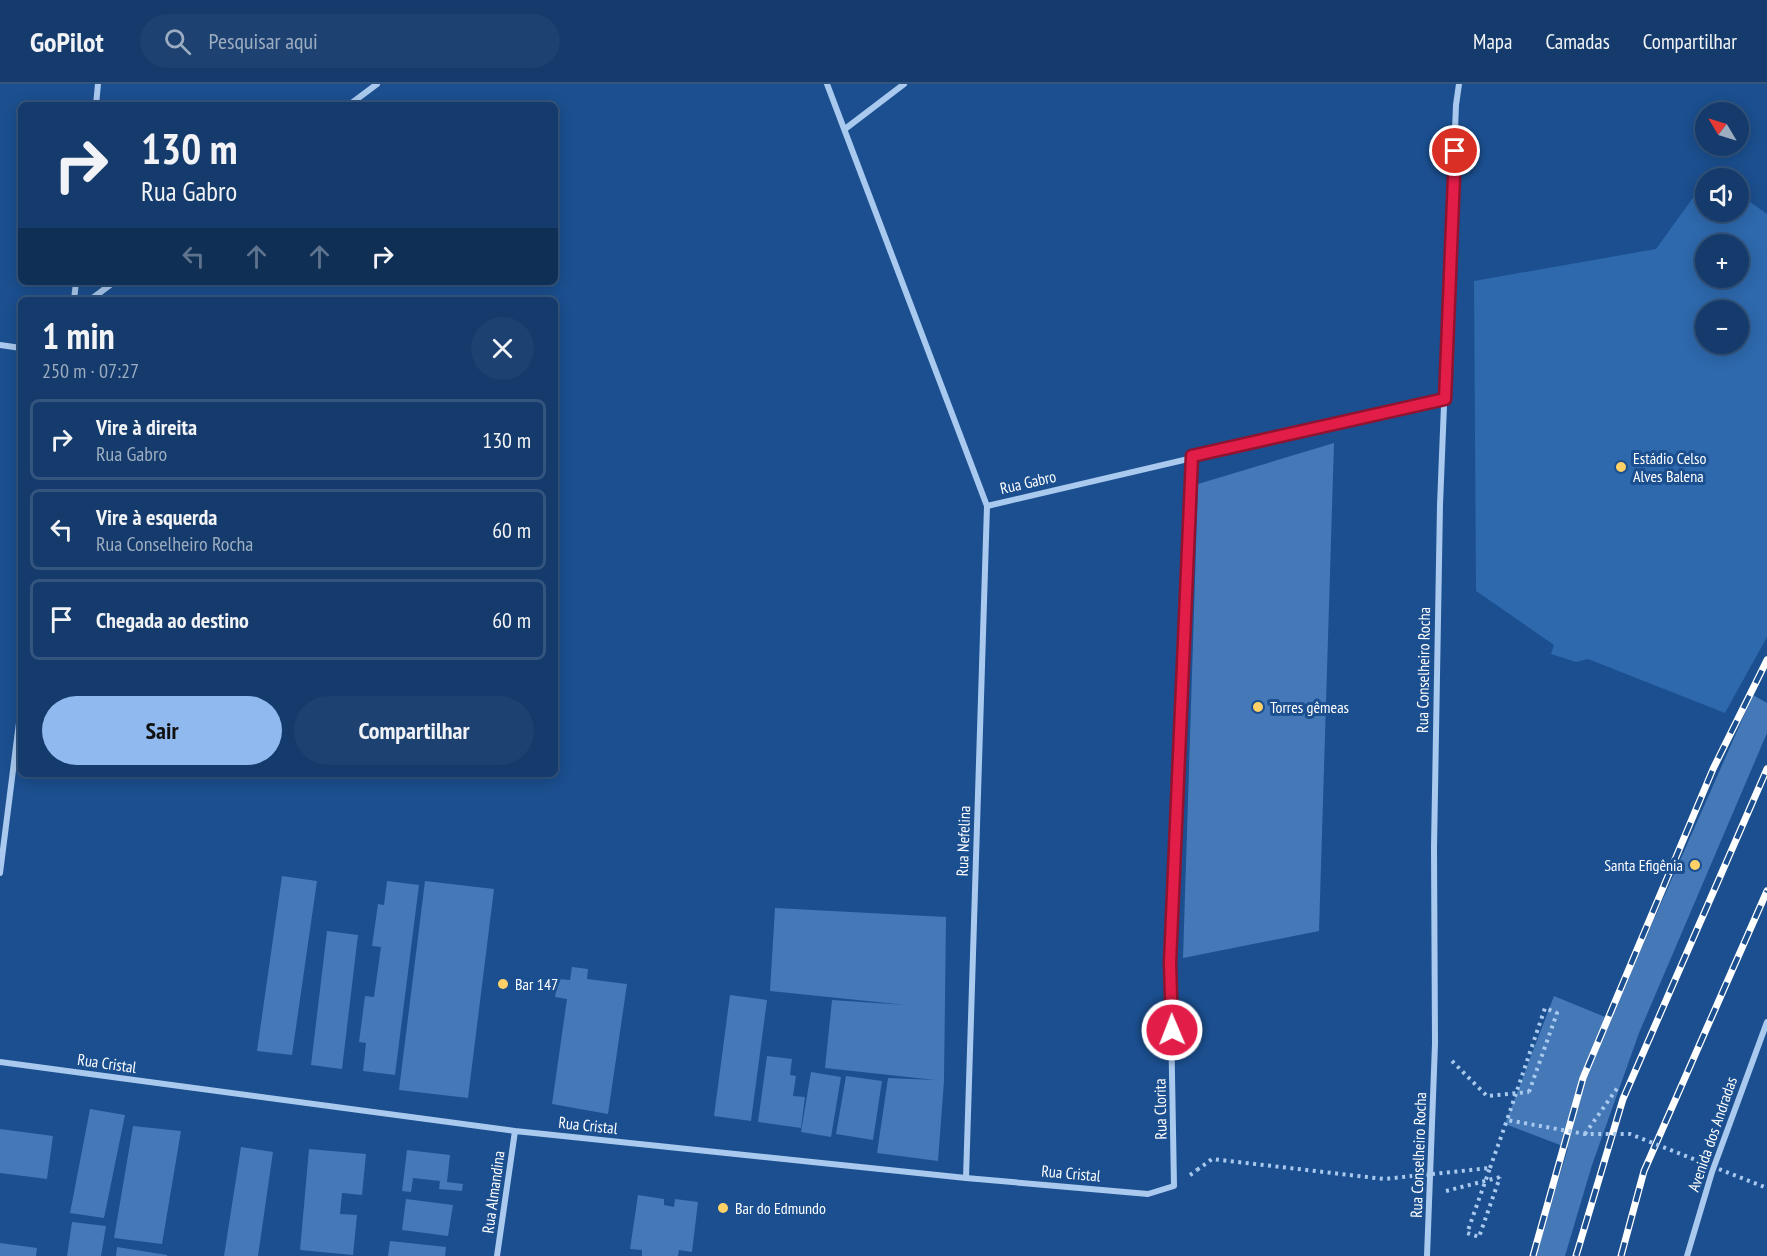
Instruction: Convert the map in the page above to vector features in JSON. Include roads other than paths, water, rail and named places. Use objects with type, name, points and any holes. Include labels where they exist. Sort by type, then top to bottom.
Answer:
[{"type":"street","points":[[96,102],[98,84]]},
{"type":"street","points":[[353,102],[377,84]]},
{"type":"street","name":"Rua Gabro","points":[[827,84],[987,506],[1192,456],[1445,399]]},
{"type":"street","points":[[845,129],[904,84]]},
{"type":"street","name":"Rua Conselheiro Rocha","points":[[1427,1256],[1435,1044],[1434,836],[1440,505],[1456,105],[1460,84]]},
{"type":"street","points":[[94,297],[110,285]]},
{"type":"street","points":[[0,345],[18,348]]},
{"type":"street","name":"Rua Clorita","points":[[1174,1186],[1170,963],[1192,510],[1192,456]]},
{"type":"street","name":"Rua Nefelina","points":[[966,1178],[987,506]]},
{"type":"street","points":[[0,873],[18,731]]},
{"type":"street","name":"Avenida dos Andradas","points":[[1687,1256],[1712,1172],[1767,1022]]},
{"type":"street","name":"Rua Cristal","points":[[0,1062],[515,1131],[966,1178],[1148,1194],[1174,1186]]},
{"type":"street","name":"Rua Almandina","points":[[497,1256],[515,1131]]},
{"type":"railway","points":[[1533,1256],[1583,1078],[1713,769],[1767,660]]},
{"type":"railway","points":[[1576,1256],[1623,1099],[1767,769]]},
{"type":"railway","points":[[1621,1256],[1644,1171],[1767,891]]},
{"type":"place","name":"Estádio Celso Alves Balena","points":[[1621,467]]},
{"type":"place","name":"Torres gêmeas","points":[[1258,707]]},
{"type":"place","name":"Santa Efigênia","points":[[1695,865]]},
{"type":"place","name":"Bar 147","points":[[503,984]]},
{"type":"place","name":"Bar do Edmundo","points":[[723,1208]]}]
